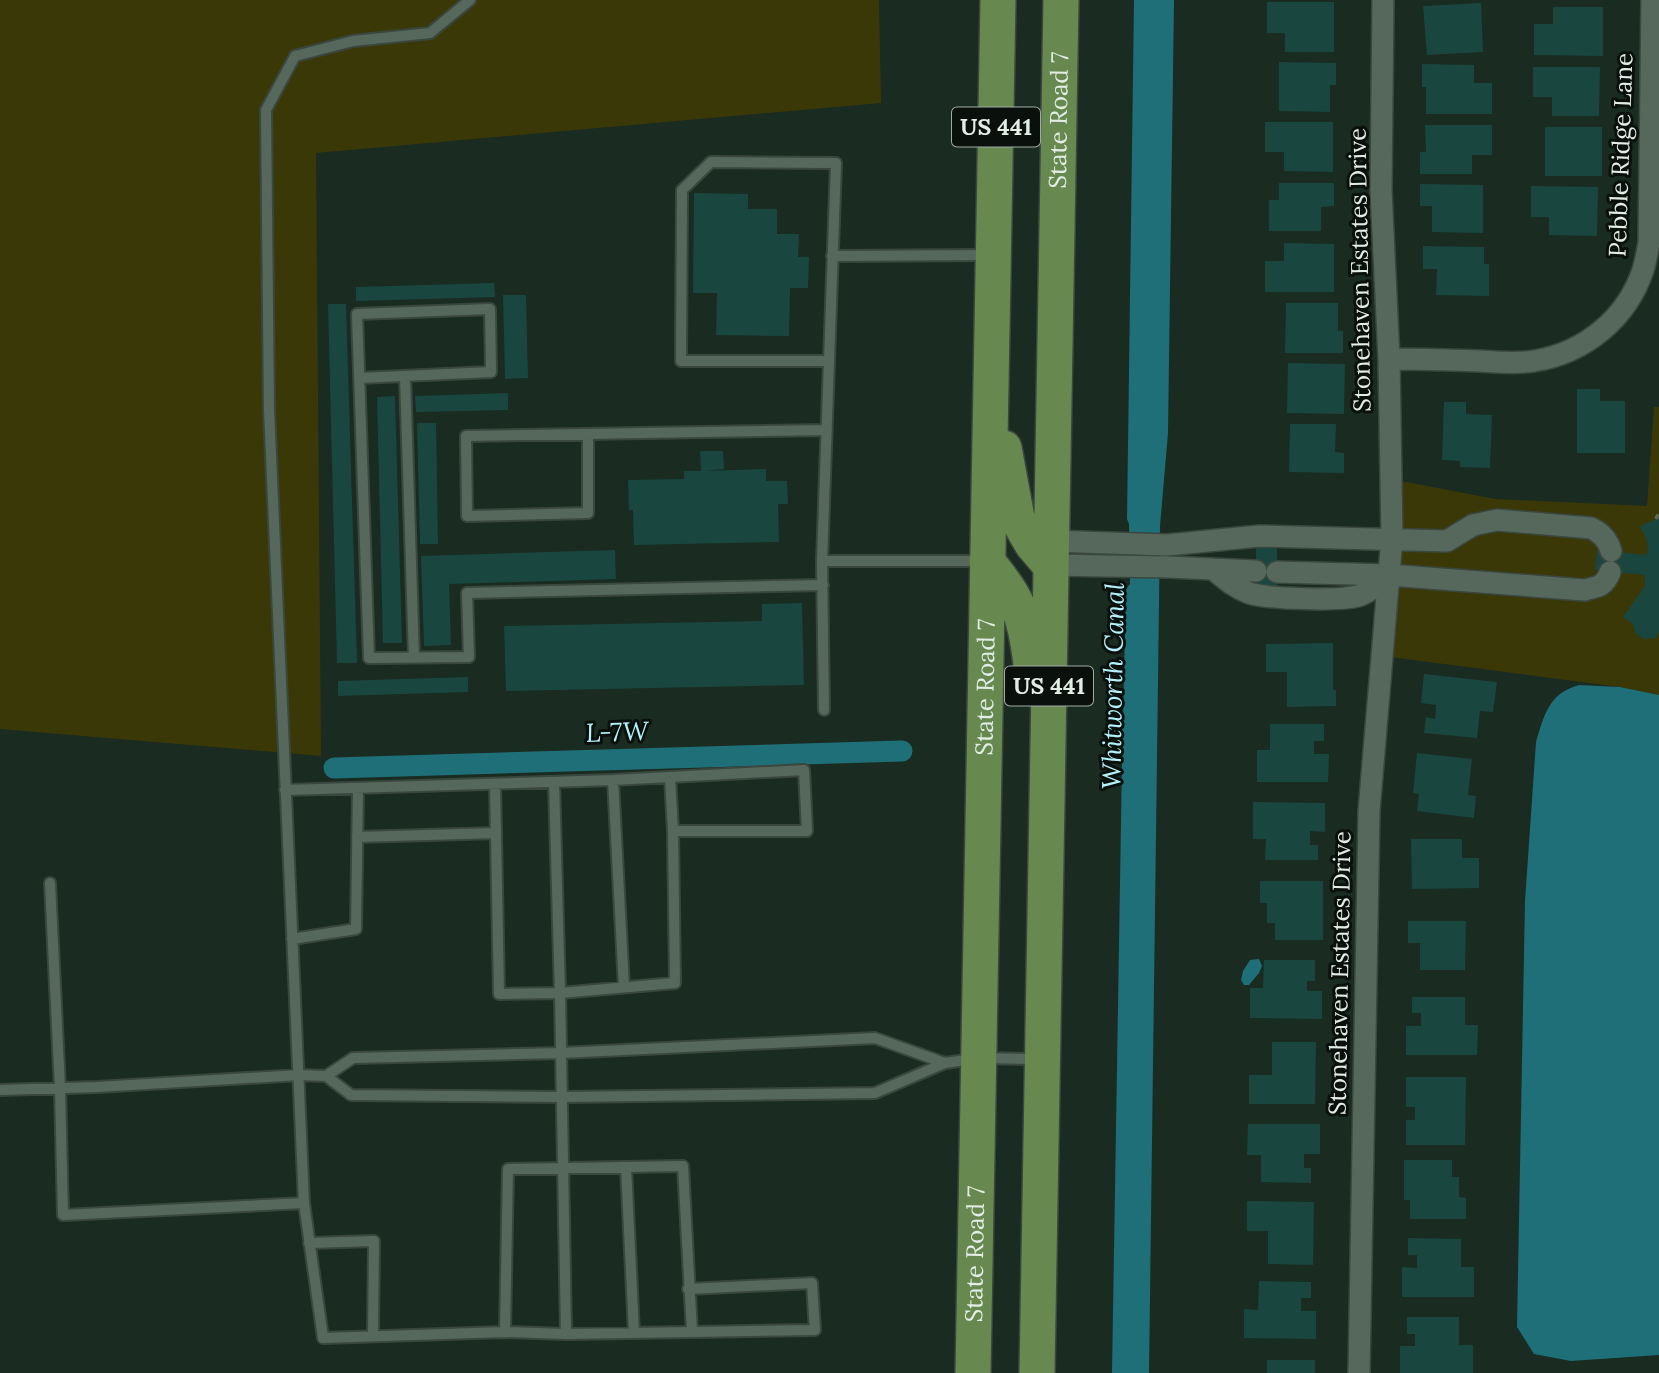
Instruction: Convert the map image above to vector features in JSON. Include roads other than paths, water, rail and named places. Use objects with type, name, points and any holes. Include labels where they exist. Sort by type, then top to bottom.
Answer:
[{"type":"main road","name":"State Road 7","points":[[973,1368],[998,0]]},
{"type":"main road","name":"State Road 7","points":[[1037,1373],[1061,0]]},
{"type":"main road","points":[[991,379],[1017,517],[1032,544],[1051,553]]},
{"type":"main road","points":[[987,561],[1015,599],[1026,634],[1048,785]]},
{"type":"street","name":"Stonehaven Estates Drive","points":[[1359,1373],[1369,811],[1392,538],[1389,359],[1381,190],[1383,0]]},
{"type":"street","name":"Pebble Ridge Lane","points":[[1389,359],[1532,362],[1557,356],[1580,346],[1602,332],[1620,313],[1634,292],[1644,268],[1649,243],[1652,0]]},
{"type":"street","points":[[1051,553],[1123,565],[1168,556],[1259,536],[1447,541],[1473,525],[1497,520],[1591,528],[1605,538],[1610,562],[1605,583],[1600,587],[1584,590],[1389,575],[1213,569],[1168,556],[1124,544],[1051,553]]},
{"type":"street","points":[[1307,598],[1308,537]]},
{"type":"street","points":[[1445,579],[1447,541]]},
{"type":"street","points":[[1213,569],[1234,586],[1262,597],[1358,596],[1389,575]]},
{"type":"lane","points":[[470,0],[430,33],[353,41],[295,56],[266,110],[269,410],[304,1203],[323,1338],[505,1332],[566,1334],[815,1330],[811,1283],[688,1289]]},
{"type":"lane","points":[[824,710],[822,561],[836,163],[711,162],[682,190],[681,360],[829,361]]},
{"type":"lane","points":[[832,256],[994,255]]},
{"type":"lane","points":[[359,378],[491,372],[490,309],[357,314],[359,378],[369,658],[469,657],[467,593],[823,585]]},
{"type":"lane","points":[[405,376],[414,658]]},
{"type":"lane","points":[[588,434],[588,513],[467,516],[466,436],[827,430]]},
{"type":"lane","points":[[822,561],[987,561]]},
{"type":"lane","points":[[285,790],[613,780],[804,770],[807,831],[673,831]]},
{"type":"lane","points":[[495,784],[499,994],[560,993],[675,983],[670,777]]},
{"type":"lane","points":[[613,780],[624,987]]},
{"type":"lane","points":[[554,782],[566,1334]]},
{"type":"lane","points":[[292,939],[355,929],[358,788]]},
{"type":"lane","points":[[357,837],[496,833]]},
{"type":"lane","points":[[50,883],[61,1088],[63,1215],[304,1203]]},
{"type":"lane","points":[[0,1090],[300,1075],[326,1076],[353,1058],[561,1053],[875,1038],[945,1063]]},
{"type":"lane","points":[[326,1076],[351,1096],[562,1097],[875,1093],[945,1063],[979,1058],[1042,1059]]},
{"type":"lane","points":[[505,1332],[508,1169],[683,1166],[692,1332]]},
{"type":"lane","points":[[625,1167],[634,1333]]},
{"type":"lane","points":[[309,1243],[374,1241],[373,1336]]},
{"type":"water","points":[[1134,0],[1174,0],[1168,433],[1160,526],[1149,1373],[1112,1373],[1122,761],[1113,752],[1113,728],[1123,718],[1126,589],[1130,584],[1127,519]]},
{"type":"water","points":[[1579,685],[1620,687],[1659,695],[1659,1355],[1571,1361],[1534,1354],[1517,1327],[1525,901],[1536,742],[1545,714],[1554,699]]},
{"type":"water","points":[[1259,959],[1262,966],[1259,973],[1249,985],[1244,985],[1241,980],[1243,971],[1250,960]]},
{"type":"waterway","name":"L-7W","points":[[334,768],[902,751]]},
{"type":"water label","name":"Whitworth Canal","points":[[1113,686]]}]
